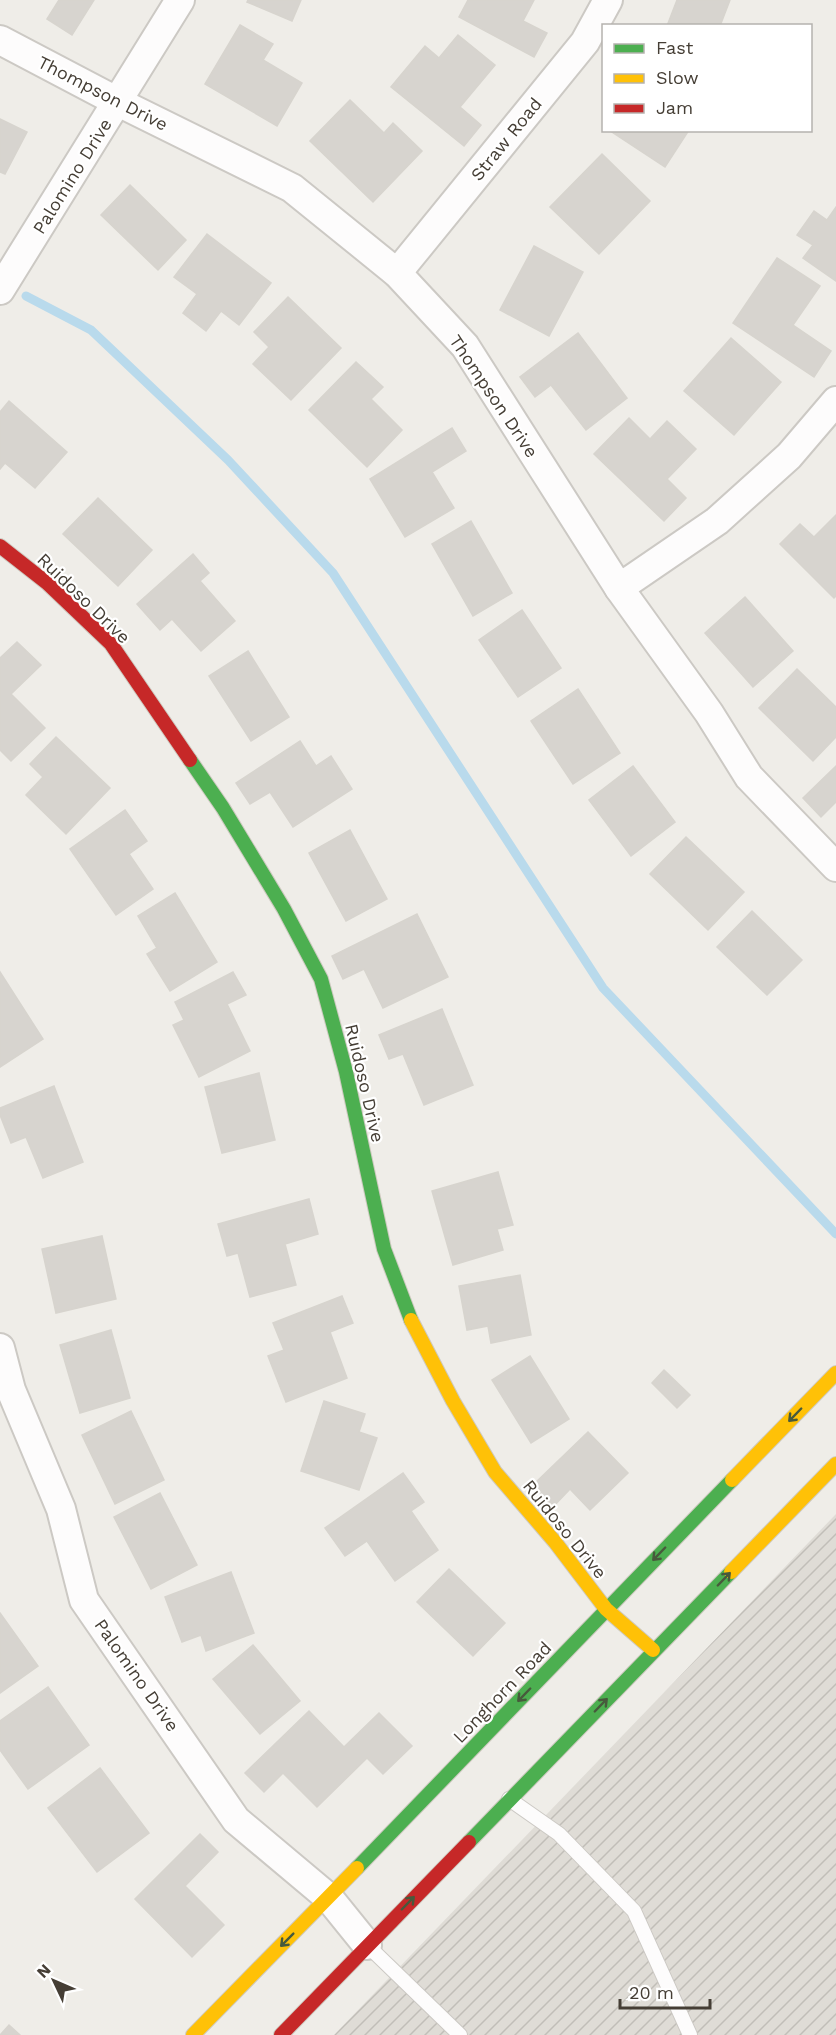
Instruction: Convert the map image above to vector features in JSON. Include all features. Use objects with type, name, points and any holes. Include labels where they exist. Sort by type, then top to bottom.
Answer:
[{"type":"main road","name":"Ruidoso Drive","points":[[0,546],[47,583],[111,644],[223,808],[284,909],[321,980],[346,1072],[384,1249],[415,1330],[495,1472],[555,1542],[606,1609],[653,1650]]},
{"type":"main road","name":"Longhorn Road","points":[[193,2035],[329,1898],[836,1373]]},
{"type":"main road","points":[[280,2035],[836,1464]]},
{"type":"street","name":"Palomino Drive","points":[[0,290],[180,0]]},
{"type":"street","name":"Straw Road","points":[[397,273],[585,42],[608,0]]},
{"type":"street","name":"Thompson Drive","points":[[0,40],[292,189],[397,273],[465,346],[619,588],[709,713],[749,777],[836,867]]},
{"type":"street","points":[[619,588],[717,522],[789,456],[836,401]]},
{"type":"street","name":"Palomino Drive","points":[[0,1348],[6,1392],[61,1509],[84,1600],[236,1820],[329,1898],[367,1945]]},
{"type":"lane","points":[[509,1799],[559,1834],[634,1911],[690,2035]]},
{"type":"lane","points":[[367,1945],[460,2035]]},
{"type":"shaded area","points":[[836,1514],[836,2035],[334,2035]]},
{"type":"building","points":[[59,0],[94,0],[72,35],[47,19]]},
{"type":"building","points":[[248,0],[301,0],[292,21],[247,2]]},
{"type":"building","points":[[468,0],[534,0],[523,21],[547,33],[534,57],[459,17]]},
{"type":"building","points":[[677,0],[730,0],[721,24],[668,24]]},
{"type":"building","points":[[240,25],[273,44],[263,60],[302,83],[277,126],[205,84]]},
{"type":"building","points":[[458,35],[495,65],[460,107],[481,125],[464,146],[391,87],[425,46],[439,58]]},
{"type":"building","points":[[350,100],[384,133],[393,123],[422,151],[373,202],[310,141]]},
{"type":"building","points":[[0,119],[27,132],[5,174],[0,172]]},
{"type":"building","points":[[612,132],[688,132],[665,167]]},
{"type":"building","points":[[602,154],[650,201],[599,254],[550,207]]},
{"type":"building","points":[[130,185],[186,240],[158,270],[101,215]]},
{"type":"building","points":[[836,207],[836,281],[803,258],[813,245],[797,235],[814,211],[827,220]]},
{"type":"building","points":[[207,234],[271,283],[239,325],[221,311],[206,331],[183,313],[197,294],[174,277]]},
{"type":"building","points":[[534,246],[583,272],[549,336],[500,310]]},
{"type":"building","points":[[777,258],[820,286],[793,325],[831,351],[814,377],[733,323]]},
{"type":"building","points":[[288,297],[341,348],[291,400],[253,364],[269,347],[254,332]]},
{"type":"building","points":[[578,333],[627,398],[586,430],[551,385],[535,397],[520,377]]},
{"type":"building","points":[[731,338],[781,382],[734,435],[684,391]]},
{"type":"building","points":[[356,362],[383,387],[371,399],[402,430],[367,467],[309,410]]},
{"type":"building","points":[[9,401],[67,452],[35,488],[5,463],[0,469],[0,412]]},
{"type":"building","points":[[629,418],[650,439],[667,421],[696,449],[667,479],[686,498],[664,521],[594,454]]},
{"type":"building","points":[[452,428],[466,451],[432,472],[454,508],[405,537],[370,479]]},
{"type":"building","points":[[98,498],[152,550],[118,586],[63,534]]},
{"type":"building","points":[[836,515],[836,596],[834,598],[780,544],[800,524],[814,537]]},
{"type":"building","points":[[471,521],[512,593],[473,616],[432,544]]},
{"type":"building","points":[[193,554],[209,573],[200,581],[235,621],[201,651],[172,619],[160,630],[137,604]]},
{"type":"building","points":[[745,597],[793,651],[753,687],[705,633]]},
{"type":"building","points":[[522,610],[561,668],[518,697],[479,640]]},
{"type":"building","points":[[17,642],[41,665],[11,694],[45,728],[11,761],[0,750],[0,658]]},
{"type":"building","points":[[248,651],[289,717],[251,741],[209,676]]},
{"type":"building","points":[[797,669],[836,707],[836,737],[813,761],[759,708]]},
{"type":"building","points":[[578,689],[620,753],[573,784],[531,721]]},
{"type":"building","points":[[56,737],[110,788],[66,834],[26,795],[43,777],[30,764]]},
{"type":"building","points":[[300,741],[316,766],[331,756],[352,789],[293,827],[270,792],[250,804],[236,783]]},
{"type":"building","points":[[633,766],[675,822],[631,856],[589,800]]},
{"type":"building","points":[[836,766],[836,802],[821,817],[803,798]]},
{"type":"building","points":[[125,810],[147,841],[129,854],[153,889],[116,915],[70,849]]},
{"type":"building","points":[[350,830],[387,899],[346,921],[309,853]]},
{"type":"building","points":[[686,837],[744,892],[708,930],[650,874]]},
{"type":"building","points":[[175,893],[217,962],[170,991],[147,954],[157,948],[138,916]]},
{"type":"building","points":[[752,911],[802,960],[767,995],[717,947]]},
{"type":"building","points":[[417,914],[448,977],[383,1008],[364,969],[343,979],[332,956]]},
{"type":"building","points":[[0,972],[43,1039],[0,1067]]},
{"type":"building","points":[[233,972],[246,995],[227,1004],[250,1051],[199,1077],[173,1025],[184,1020],[175,1002]]},
{"type":"building","points":[[442,1009],[473,1085],[424,1105],[403,1054],[389,1059],[379,1035]]},
{"type":"building","points":[[259,1073],[275,1140],[222,1153],[205,1087]]},
{"type":"building","points":[[54,1086],[83,1162],[43,1178],[26,1137],[11,1143],[0,1115],[0,1108]]},
{"type":"building","points":[[498,1172],[513,1225],[497,1229],[503,1250],[453,1265],[432,1191]]},
{"type":"building","points":[[309,1199],[318,1234],[285,1244],[296,1285],[250,1297],[238,1253],[227,1256],[218,1224]]},
{"type":"building","points":[[102,1236],[116,1299],[56,1313],[42,1249]]},
{"type":"building","points":[[520,1275],[531,1335],[491,1343],[488,1326],[467,1330],[459,1286]]},
{"type":"building","points":[[342,1296],[353,1323],[330,1332],[347,1378],[286,1402],[268,1356],[284,1350],[273,1323]]},
{"type":"building","points":[[111,1330],[130,1398],[80,1413],[60,1345]]},
{"type":"building","points":[[530,1356],[569,1419],[531,1443],[492,1380]]},
{"type":"building","points":[[664,1370],[690,1395],[677,1408],[652,1383]]},
{"type":"building","points":[[324,1401],[365,1414],[359,1432],[377,1438],[359,1490],[301,1471]]},
{"type":"building","points":[[131,1411],[164,1480],[115,1504],[82,1435]]},
{"type":"building","points":[[588,1432],[628,1473],[590,1510],[570,1489],[553,1507],[532,1486]]},
{"type":"building","points":[[403,1473],[424,1502],[411,1511],[438,1550],[395,1581],[367,1541],[345,1556],[325,1528]]},
{"type":"building","points":[[160,1493],[197,1565],[151,1589],[114,1517]]},
{"type":"building","points":[[449,1569],[505,1623],[473,1656],[417,1602]]},
{"type":"building","points":[[231,1572],[254,1633],[206,1651],[201,1635],[182,1642],[165,1597]]},
{"type":"building","points":[[0,1613],[38,1666],[0,1693]]},
{"type":"building","points":[[253,1645],[300,1701],[260,1734],[213,1679]]},
{"type":"building","points":[[48,1687],[89,1745],[28,1789],[0,1750],[0,1721]]},
{"type":"building","points":[[309,1711],[344,1747],[379,1713],[412,1746],[383,1774],[367,1758],[317,1807],[283,1773],[264,1792],[245,1773]]},
{"type":"building","points":[[100,1768],[149,1833],[97,1872],[48,1808]]},
{"type":"building","points":[[200,1834],[218,1852],[185,1886],[224,1925],[192,1957],[135,1899]]},
{"type":"building","points":[[9,2025],[20,2035],[0,2035]]},
{"type":"waterway","points":[[26,296],[91,330],[228,460],[333,573],[603,988],[836,1234]]},
{"type":"traffic: fast","points":[[190,760],[223,808],[284,909],[321,979],[346,1072],[384,1249],[411,1320]]},
{"type":"traffic: fast","points":[[357,1868],[732,1480]]},
{"type":"traffic: fast","points":[[469,1842],[731,1572]]},
{"type":"traffic: slow","points":[[411,1320],[453,1401],[495,1472],[555,1542],[606,1609],[653,1650]]},
{"type":"traffic: slow","points":[[732,1480],[836,1373]]},
{"type":"traffic: slow","points":[[731,1572],[836,1464]]},
{"type":"traffic: slow","points":[[193,2035],[357,1868]]},
{"type":"traffic: jam","points":[[0,546],[47,583],[111,644],[190,760]]},
{"type":"traffic: jam","points":[[281,2035],[469,1842]]}]
